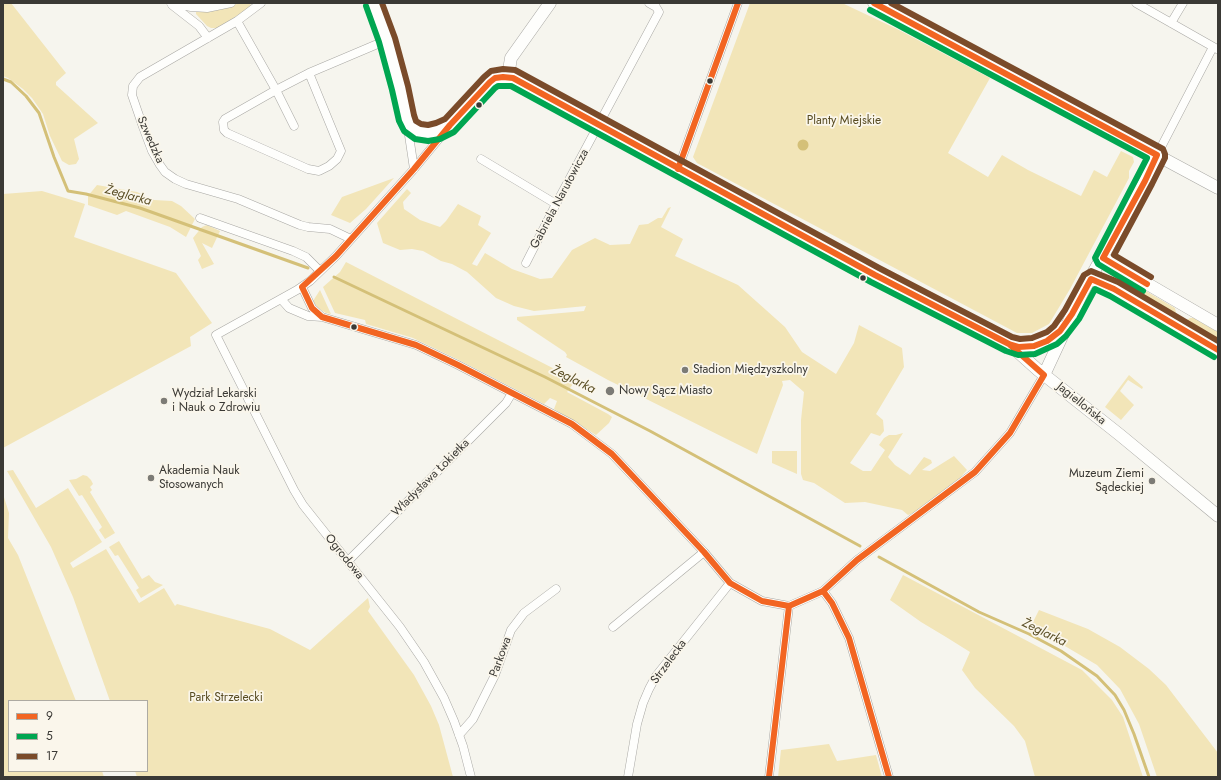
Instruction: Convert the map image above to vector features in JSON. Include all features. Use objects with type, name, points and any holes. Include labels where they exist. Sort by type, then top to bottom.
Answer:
[{"type":"street","points":[[170,3],[207,8],[231,3]]},
{"type":"street","points":[[170,3],[199,26],[204,40]]},
{"type":"street","name":"Szwedzka","points":[[262,3],[237,21],[140,77],[133,86],[132,95],[152,151],[160,165],[168,174],[186,184],[238,199],[300,225],[330,229],[351,239]]},
{"type":"street","points":[[374,3],[387,40],[400,88],[414,168]]},
{"type":"street","points":[[513,78],[509,70],[511,58],[550,3]]},
{"type":"street","points":[[678,169],[738,3]]},
{"type":"street","points":[[874,3],[1218,188]]},
{"type":"street","points":[[513,78],[495,78],[490,82],[450,125],[336,256],[302,287],[281,299],[289,308],[308,316],[322,317],[416,344],[572,424],[612,454],[704,552],[730,583],[762,601],[789,606],[823,591],[857,560],[975,472],[1010,433],[1044,375],[1072,314],[1216,48],[1136,3]]},
{"type":"street","points":[[1171,23],[1183,3]]},
{"type":"street","name":"Gabriela Narutowicza","points":[[526,263],[659,12],[652,5]]},
{"type":"street","points":[[237,21],[276,90],[294,126]]},
{"type":"street","points":[[309,73],[341,151],[337,159],[329,166],[319,171],[308,169],[227,134],[224,130],[223,122],[225,119],[276,90],[309,73],[387,40]]},
{"type":"street","name":"Jagiellońska","points":[[513,78],[875,275],[1008,344],[1218,516]]},
{"type":"street","points":[[406,118],[410,126],[418,132],[428,133],[439,131],[450,125]]},
{"type":"street","points":[[481,159],[556,204]]},
{"type":"street","points":[[200,218],[306,257],[320,271]]},
{"type":"street","points":[[1102,258],[1218,325]]},
{"type":"street","points":[[1091,279],[1114,289],[1218,350]]},
{"type":"street","points":[[302,287],[312,308],[322,317]]},
{"type":"street","name":"Ogrodowa","points":[[281,299],[216,335],[294,490],[312,517],[403,632],[424,662],[444,698],[459,735],[470,777]]},
{"type":"street","points":[[1176,325],[1186,307]]},
{"type":"street","points":[[1008,344],[1027,347],[1047,341],[1060,331],[1072,314]]},
{"type":"street","name":"Władysława Łokietka","points":[[348,561],[506,403],[512,393]]},
{"type":"street","points":[[613,627],[704,552]]},
{"type":"street","name":"Strzelecka","points":[[628,777],[637,724],[649,689],[656,676],[730,583]]},
{"type":"street","name":"Parkowa","points":[[459,735],[473,719],[495,675],[511,630],[524,613],[556,589]]},
{"type":"street","points":[[823,591],[832,603],[849,638],[889,777]]},
{"type":"street","points":[[769,777],[789,606]]},
{"type":"green space","points":[[3,3],[11,3],[66,73],[56,82],[56,85],[98,123],[74,139],[79,159],[76,164],[69,165],[62,161],[50,136],[43,114],[32,98],[23,89],[3,76]]},
{"type":"green space","points":[[250,3],[251,7],[218,28],[211,28],[207,26],[196,14],[196,12],[199,11]]},
{"type":"green space","name":"Planty Miejskie","points":[[750,3],[842,3],[897,29],[990,78],[948,153],[988,177],[1002,155],[1028,170],[1081,196],[1094,170],[1107,177],[1121,151],[1133,157],[1134,162],[1129,171],[1129,178],[1070,289],[1049,324],[1032,333],[1017,333],[697,163],[693,157]]},
{"type":"green space","points":[[394,178],[366,209],[350,223],[331,215],[342,197]]},
{"type":"green space","points":[[97,185],[137,192],[154,200],[172,201],[181,206],[195,219],[186,237],[170,227],[126,211],[117,215],[88,205],[88,196]]},
{"type":"green space","points":[[407,189],[411,193],[403,202],[404,209],[420,220],[440,227],[458,204],[481,216],[478,225],[491,233],[472,264],[477,266],[485,253],[512,269],[540,279],[552,278],[572,250],[595,238],[610,245],[630,244],[639,225],[648,224],[658,218],[662,218],[668,208],[671,207],[661,227],[683,239],[675,256],[738,285],[785,327],[802,352],[836,374],[854,343],[859,325],[902,348],[904,367],[876,414],[883,420],[884,431],[880,436],[871,433],[850,463],[863,471],[871,471],[885,450],[879,445],[884,438],[889,435],[903,433],[888,457],[895,465],[910,475],[924,457],[931,460],[932,463],[922,470],[930,471],[954,456],[967,470],[959,479],[916,512],[908,515],[902,510],[865,502],[845,503],[814,483],[803,480],[801,474],[801,420],[804,392],[790,380],[782,381],[783,385],[757,454],[608,380],[566,357],[567,355],[565,352],[517,320],[517,317],[584,311],[586,306],[534,311],[514,306],[496,298],[467,272],[452,264],[441,261],[423,251],[412,249],[400,250],[383,243],[377,223]]},
{"type":"green space","points":[[42,191],[85,204],[74,237],[176,273],[212,323],[190,337],[191,346],[3,448],[3,194]]},
{"type":"green space","points":[[207,225],[220,231],[212,248],[202,243],[214,264],[202,269],[198,260],[201,256],[193,238],[202,227]]},
{"type":"green space","points":[[346,262],[576,380],[567,392],[608,414],[612,417],[609,423],[596,435],[554,409],[557,401],[550,398],[544,404],[413,338],[366,324],[365,320],[335,313],[323,287],[340,272]]},
{"type":"green space","points":[[1115,273],[1175,308],[1176,313],[1172,316],[1110,282]]},
{"type":"green space","points":[[320,290],[331,314],[318,308],[313,301]]},
{"type":"green space","points":[[1194,318],[1218,332],[1217,343],[1188,327],[1186,324],[1187,320]]},
{"type":"green space","points":[[1129,375],[1143,387],[1142,389],[1128,380],[1120,391],[1134,405],[1121,420],[1105,407]]},
{"type":"green space","points":[[772,451],[797,451],[797,474],[772,463]]},
{"type":"green space","name":"Park Strzelecki","points":[[13,470],[36,508],[68,488],[102,542],[70,563],[73,568],[106,549],[139,603],[164,588],[175,606],[177,604],[270,629],[310,650],[368,598],[370,607],[368,611],[414,675],[431,706],[439,725],[453,777],[137,777],[135,772],[148,772],[148,700],[110,700],[73,597],[51,547],[7,471]]},
{"type":"green space","points":[[83,475],[87,476],[91,480],[93,484],[90,487],[92,490],[90,492],[115,533],[105,539],[99,530],[102,527],[82,495],[79,496],[69,480],[76,479]]},
{"type":"green space","points":[[3,494],[9,513],[8,538],[18,555],[76,700],[8,700],[8,772],[102,772],[104,777],[3,777]]},
{"type":"green space","points":[[119,541],[142,579],[149,575],[155,582],[163,585],[141,598],[136,590],[139,588],[118,555],[115,556],[109,547]]},
{"type":"green space","points":[[903,575],[1082,670],[1112,700],[1123,717],[1143,777],[1035,777],[1025,741],[1014,726],[975,688],[962,670],[970,652],[921,622],[890,600]]},
{"type":"green space","points":[[1039,610],[1088,629],[1120,647],[1149,669],[1166,685],[1218,753],[1218,777],[1157,777],[1139,724],[1120,689],[1097,665],[1031,626]]},
{"type":"green space","points":[[829,744],[837,761],[876,755],[882,777],[778,777],[781,750]]},
{"type":"shaded area","points":[[803,139],[807,141],[809,145],[807,149],[803,151],[799,149],[797,145],[799,141]]},
{"type":"waterway","name":"Żeglarka","points":[[3,79],[11,82],[26,96],[39,113],[54,157],[68,191],[86,194],[140,208],[308,268]]},
{"type":"waterway","name":"Żeglarka","points":[[334,277],[545,377],[650,431],[860,546]]},
{"type":"waterway","name":"Żeglarka","points":[[879,557],[979,612],[1029,634],[1061,651],[1097,676],[1115,695],[1124,710],[1149,777]]},
{"type":"transit line","name":"17","points":[[382,3],[395,38],[414,115],[416,121],[421,124],[428,125],[445,119],[491,71],[503,69],[515,70],[879,268],[1012,337],[1020,339],[1032,338],[1047,332],[1054,326],[1065,310],[1084,275],[1091,271],[1118,282],[1218,341]]},
{"type":"transit line","name":"9","points":[[678,169],[738,3]]},
{"type":"transit line","name":"9","points":[[874,3],[1157,155],[1145,181],[1103,258],[1147,284]]},
{"type":"transit line","name":"17","points":[[891,3],[1163,149],[1165,158],[1114,255],[1151,277]]},
{"type":"transit line","name":"5","points":[[366,6],[379,42],[399,121],[404,131],[415,139],[428,141],[440,139],[454,132],[495,88],[498,86],[511,86],[871,282],[1006,351],[1018,355],[1035,354],[1057,344],[1066,336],[1079,319],[1095,289],[1110,296],[1214,357]]},
{"type":"transit line","name":"5","points":[[870,10],[1147,158],[1095,258],[1098,264],[1143,291]]},
{"type":"transit line","name":"9","points":[[503,77],[513,78],[875,275],[1009,344],[1044,375],[1010,433],[975,472],[857,560],[823,591],[789,606],[762,601],[730,583],[704,552],[612,454],[572,424],[416,345],[322,317],[312,308],[302,287],[336,256],[414,169],[450,125],[490,82],[495,78],[503,77]]},
{"type":"transit line","name":"9","points":[[995,337],[1019,347],[1034,346],[1047,341],[1060,331],[1065,324],[1091,279],[1114,289],[1218,350]]},
{"type":"transit line","name":"9","points":[[823,591],[832,603],[849,638],[889,777]]},
{"type":"transit line","name":"9","points":[[769,777],[789,606]]},
{"type":"place","name":"Stadion Międzyszkolny","points":[[685,370]]},
{"type":"place","name":"Nowy Sącz Miasto","points":[[610,391]]},
{"type":"place","name":"Wydział Lekarski i Nauk o Zdrowiu","points":[[164,401]]},
{"type":"place","name":"Akademia Nauk Stosowanych","points":[[151,478]]},
{"type":"place","name":"Muzeum Ziemi Sądeckiej","points":[[1152,481]]}]
